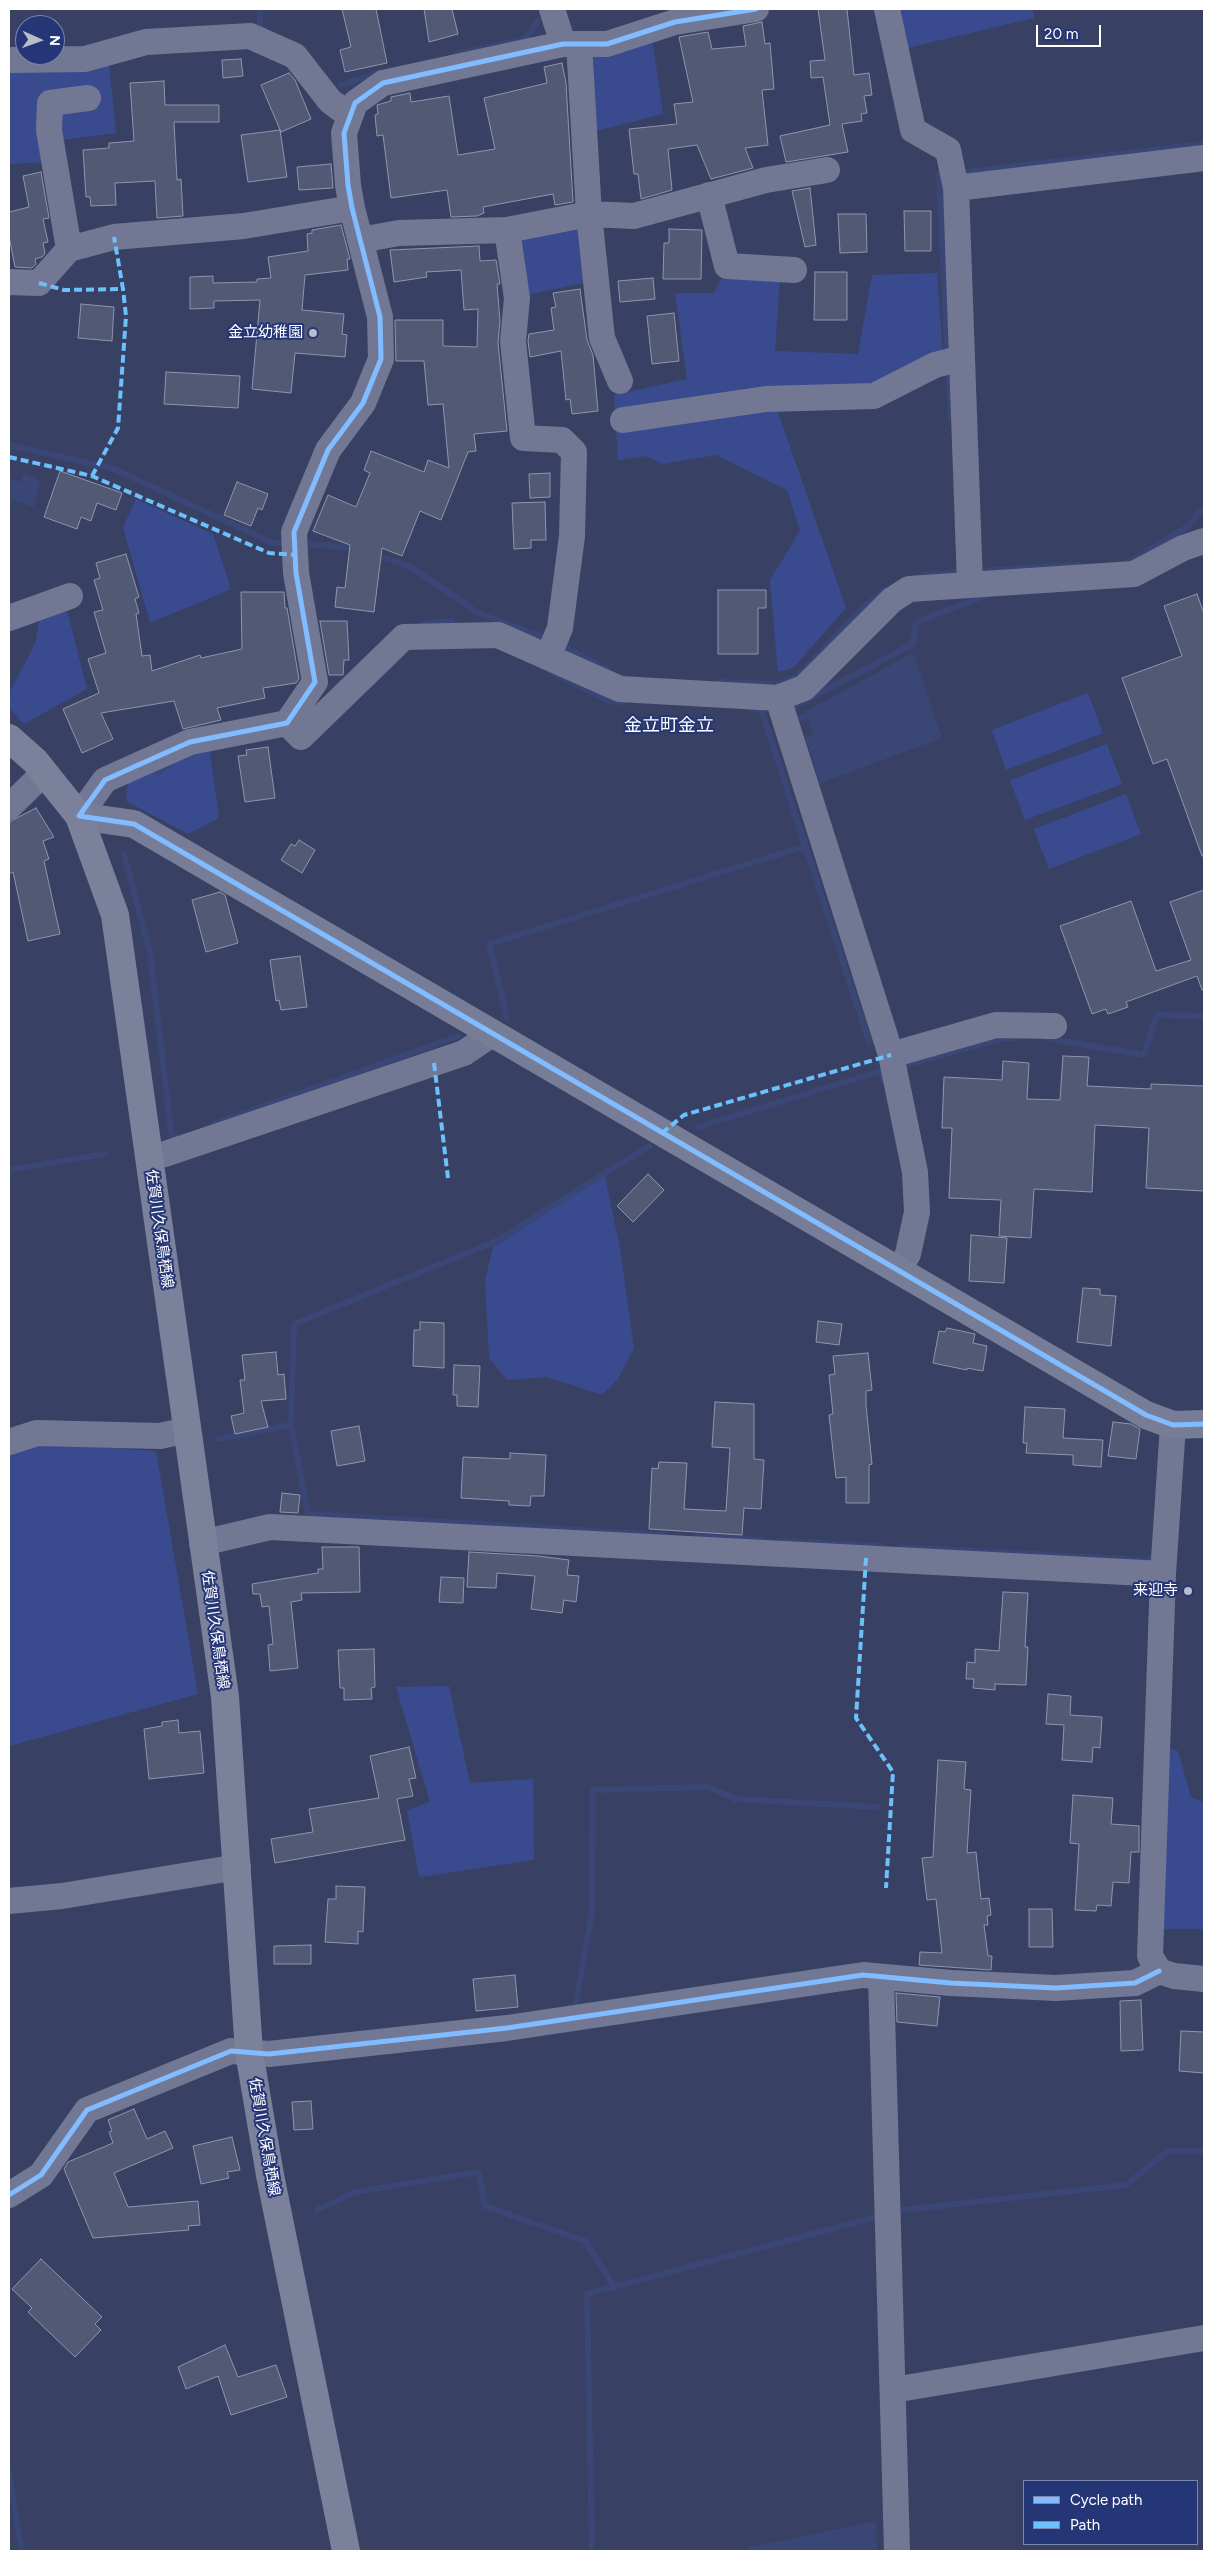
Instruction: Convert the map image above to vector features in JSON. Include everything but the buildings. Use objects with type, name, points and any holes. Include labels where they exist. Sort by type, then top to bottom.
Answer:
[{"type":"main road","name":"佐賀川久保鳥栖線","points":[[9,738],[44,773],[79,816],[115,915],[225,1697],[238,1867],[249,2052],[270,2175],[346,2551]]},
{"type":"street","points":[[552,9],[571,44],[602,338],[620,381]]},
{"type":"street","points":[[756,9],[675,22],[607,44],[571,44],[383,83],[355,103],[344,133],[352,208],[380,317],[381,359],[363,403],[328,450],[295,543],[296,573],[315,682],[288,723],[190,742],[136,766],[105,780],[79,816],[134,824],[1146,1415],[1173,1425],[1204,1424]]},
{"type":"street","points":[[887,9],[913,130],[948,150],[956,188],[970,584]]},
{"type":"street","points":[[9,60],[85,59],[146,42],[250,36],[295,56],[330,101],[350,116]]},
{"type":"street","points":[[68,249],[49,130],[50,103],[88,98]]},
{"type":"street","points":[[956,188],[1204,158]]},
{"type":"street","points":[[360,240],[399,233],[507,230],[589,214],[634,216],[766,180],[827,170]]},
{"type":"street","points":[[709,195],[727,266],[794,270]]},
{"type":"street","points":[[9,282],[39,282],[68,249],[114,237],[244,226],[352,208]]},
{"type":"street","points":[[507,230],[517,298],[513,341],[524,438],[562,440],[574,452],[572,536],[560,628],[548,657]]},
{"type":"street","points":[[623,420],[766,399],[874,396],[935,365],[962,358]]},
{"type":"street","points":[[288,723],[301,737],[404,637],[498,635],[620,689],[778,698],[804,688],[892,600],[909,589],[1134,574],[1183,548],[1204,542]]},
{"type":"street","points":[[9,618],[70,596]]},
{"type":"street","points":[[778,698],[891,1055],[915,1172],[917,1212],[908,1254],[898,1271]]},
{"type":"street","points":[[9,807],[44,773]]},
{"type":"street","points":[[891,1055],[996,1025],[1054,1026]]},
{"type":"street","points":[[149,1157],[165,1154],[464,1053],[492,1034]]},
{"type":"street","points":[[1173,1425],[1163,1574],[1150,1956],[1159,1971],[1174,1976],[1204,1979]]},
{"type":"street","points":[[9,1442],[37,1433],[160,1436],[187,1430]]},
{"type":"street","points":[[202,1543],[270,1527],[1163,1574]]},
{"type":"street","points":[[9,1901],[62,1896],[238,1867]]},
{"type":"street","points":[[9,2195],[41,2175],[86,2110],[230,2051],[269,2054],[507,2028],[863,1975],[951,1984],[1056,1988],[1136,1984],[1159,1971]]},
{"type":"street","points":[[881,1977],[897,2551]]},
{"type":"street","points":[[893,2390],[1204,2338]]},
{"type":"shaded area","points":[[895,9],[1033,9],[1034,18],[903,49]]},
{"type":"shaded area","points":[[652,38],[663,114],[592,132],[583,52]]},
{"type":"shaded area","points":[[109,64],[116,133],[45,142],[48,162],[9,164],[9,68]]},
{"type":"shaded area","points":[[584,221],[587,282],[523,296],[512,235]]},
{"type":"shaded area","points":[[937,273],[944,371],[776,406],[846,608],[793,668],[778,672],[770,580],[800,531],[787,490],[716,455],[663,464],[645,456],[618,460],[614,395],[687,379],[675,293],[714,293],[723,274],[780,278],[775,351],[858,354],[872,275]]},
{"type":"shaded area","points":[[25,473],[40,481],[34,507],[9,499],[9,478],[20,482]]},
{"type":"shaded area","points":[[136,499],[213,534],[231,589],[150,623],[123,527]]},
{"type":"shaded area","points":[[65,602],[87,689],[24,724],[9,708],[9,693],[35,644],[41,611]]},
{"type":"shaded area","points":[[913,653],[942,738],[820,783],[805,737],[813,734],[808,719],[800,721],[798,716]]},
{"type":"shaded area","points":[[1088,693],[1103,733],[1006,770],[992,730]]},
{"type":"shaded area","points":[[1107,744],[1122,784],[1025,820],[1010,780]]},
{"type":"shaded area","points":[[209,745],[219,818],[188,834],[126,801],[128,779]]},
{"type":"shaded area","points":[[1126,794],[1141,834],[1049,869],[1034,829]]},
{"type":"shaded area","points":[[605,1176],[620,1249],[634,1348],[618,1379],[602,1395],[547,1377],[507,1380],[489,1358],[485,1280],[493,1247]]},
{"type":"shaded area","points":[[37,1443],[156,1451],[198,1694],[9,1746],[9,1451]]},
{"type":"shaded area","points":[[449,1686],[470,1783],[533,1779],[534,1860],[419,1877],[407,1810],[430,1802],[396,1687]]},
{"type":"shaded area","points":[[1165,1748],[1178,1751],[1191,1797],[1204,1802],[1204,1929],[1159,1929]]},
{"type":"shaded area","points":[[876,2521],[877,2551],[748,2551],[747,2548]]},
{"type":"waterway","points":[[260,9],[260,29],[264,31]]},
{"type":"waterway","points":[[457,54],[525,39],[538,21]]},
{"type":"waterway","points":[[341,85],[380,72]]},
{"type":"waterway","points":[[967,172],[1204,144]]},
{"type":"waterway","points":[[939,175],[947,347]]},
{"type":"waterway","points":[[949,375],[951,419]]},
{"type":"waterway","points":[[9,445],[114,469],[273,543],[289,544]]},
{"type":"waterway","points":[[1129,562],[1187,527],[1204,508]]},
{"type":"waterway","points":[[302,544],[356,548]]},
{"type":"waterway","points":[[373,554],[411,567],[478,613],[549,639]]},
{"type":"waterway","points":[[976,571],[1079,565]]},
{"type":"waterway","points":[[924,575],[964,572]]},
{"type":"waterway","points":[[719,682],[778,684],[797,677],[863,608],[885,590]]},
{"type":"waterway","points":[[795,706],[913,644],[916,622],[985,596]]},
{"type":"waterway","points":[[423,624],[452,621]]},
{"type":"waterway","points":[[560,645],[607,669]]},
{"type":"waterway","points":[[551,672],[609,701],[624,702]]},
{"type":"waterway","points":[[754,709],[761,709],[869,1042]]},
{"type":"waterway","points":[[158,772],[170,764]]},
{"type":"waterway","points":[[507,1018],[489,944],[806,846]]},
{"type":"waterway","points":[[124,855],[150,952],[172,1139],[177,1137]]},
{"type":"waterway","points":[[1046,1038],[1144,1055],[1157,1015],[1204,1016]]},
{"type":"waterway","points":[[214,1124],[458,1036]]},
{"type":"waterway","points":[[906,1065],[1003,1038],[1014,1038]]},
{"type":"waterway","points":[[698,1127],[881,1071],[883,1079]]},
{"type":"waterway","points":[[291,1425],[294,1324],[494,1242],[649,1146]]},
{"type":"waterway","points":[[9,1170],[105,1154]]},
{"type":"waterway","points":[[218,1439],[291,1425],[308,1514],[665,1535]]},
{"type":"waterway","points":[[698,1536],[762,1540]]},
{"type":"waterway","points":[[779,1541],[881,1546]]},
{"type":"waterway","points":[[900,1547],[1148,1560],[1154,1554],[1154,1549]]},
{"type":"waterway","points":[[576,2003],[592,1911],[593,1790],[708,1787],[735,1799],[877,1807]]},
{"type":"waterway","points":[[903,2210],[1126,2185],[1167,2151],[1204,2151]]},
{"type":"waterway","points":[[317,2210],[355,2192],[479,2172],[485,2206],[585,2241],[614,2287]]},
{"type":"waterway","points":[[592,2551],[587,2294],[872,2218]]},
{"type":"waterway","points":[[9,2474],[22,2551]]},
{"type":"marked path","points":[[39,283],[64,290],[123,289],[114,237]]},
{"type":"marked path","points":[[92,476],[118,428],[126,316],[123,289]]},
{"type":"marked path","points":[[9,457],[92,476],[269,553],[296,555]]},
{"type":"marked path","points":[[662,1133],[684,1115],[891,1055]]},
{"type":"marked path","points":[[434,1063],[448,1178]]},
{"type":"marked path","points":[[866,1558],[856,1718],[893,1772],[886,1888]]},
{"type":"cycle path","points":[[756,9],[675,22],[607,44],[563,44],[383,83],[355,103],[344,133],[348,185],[352,208],[380,317],[381,359],[363,403],[328,450],[294,532],[296,573],[315,682],[287,723],[190,742],[136,766],[105,780],[79,816],[134,824],[1146,1415],[1173,1425],[1204,1424]]},
{"type":"cycle path","points":[[9,2195],[41,2175],[87,2110],[231,2051],[269,2054],[507,2028],[863,1975],[951,1983],[1056,1988],[1135,1983],[1159,1971]]},
{"type":"place","name":"金立幼稚園","points":[[313,333]]},
{"type":"place","name":"来迎寺","points":[[1188,1591]]},
{"type":"district","name":"金立町金立","points":[[669,726]]}]
